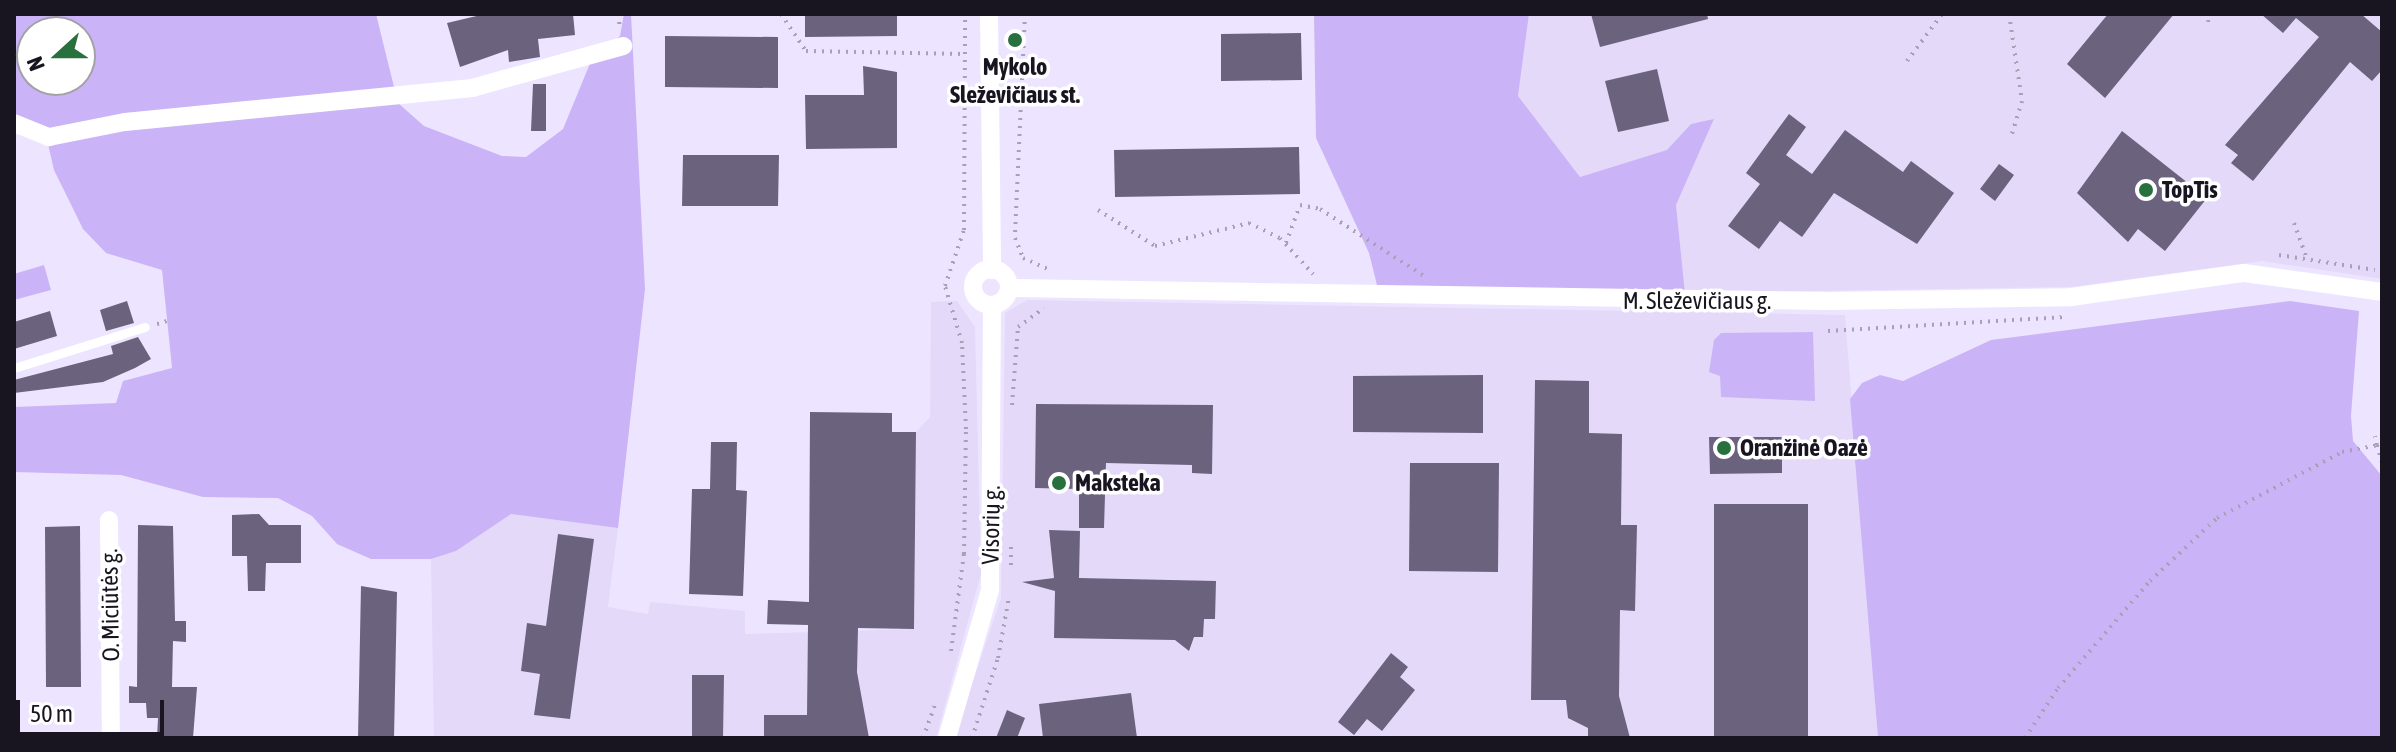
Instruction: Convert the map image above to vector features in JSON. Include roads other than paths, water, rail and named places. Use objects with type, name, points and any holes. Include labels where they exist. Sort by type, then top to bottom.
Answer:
[{"type":"street","points":[[989,14],[992,270]]},
{"type":"street","points":[[14,123],[49,137],[125,122],[472,88],[623,46]]},
{"type":"street","points":[[992,270],[1006,277],[1009,288],[1004,300],[992,305],[981,302],[974,287],[981,273],[992,270]]},
{"type":"street","name":"M. Sleževičiaus g.","points":[[1009,288],[1316,297],[2055,298],[2244,273],[2382,292]]},
{"type":"street","name":"Visorių g.","points":[[947,738],[990,590],[992,305]]},
{"type":"street","name":"O. Miciūtės g.","points":[[109,520],[111,738]]},
{"type":"lane","points":[[14,368],[145,327]]},
{"type":"place","name":"Mykolo Sleževičiaus st.","points":[[1015,40]]},
{"type":"place","name":"TopTis","points":[[2146,190]]},
{"type":"place","name":"Oranžinė Oazė","points":[[1724,448]]},
{"type":"place","name":"Maksteka","points":[[1059,483]]}]
